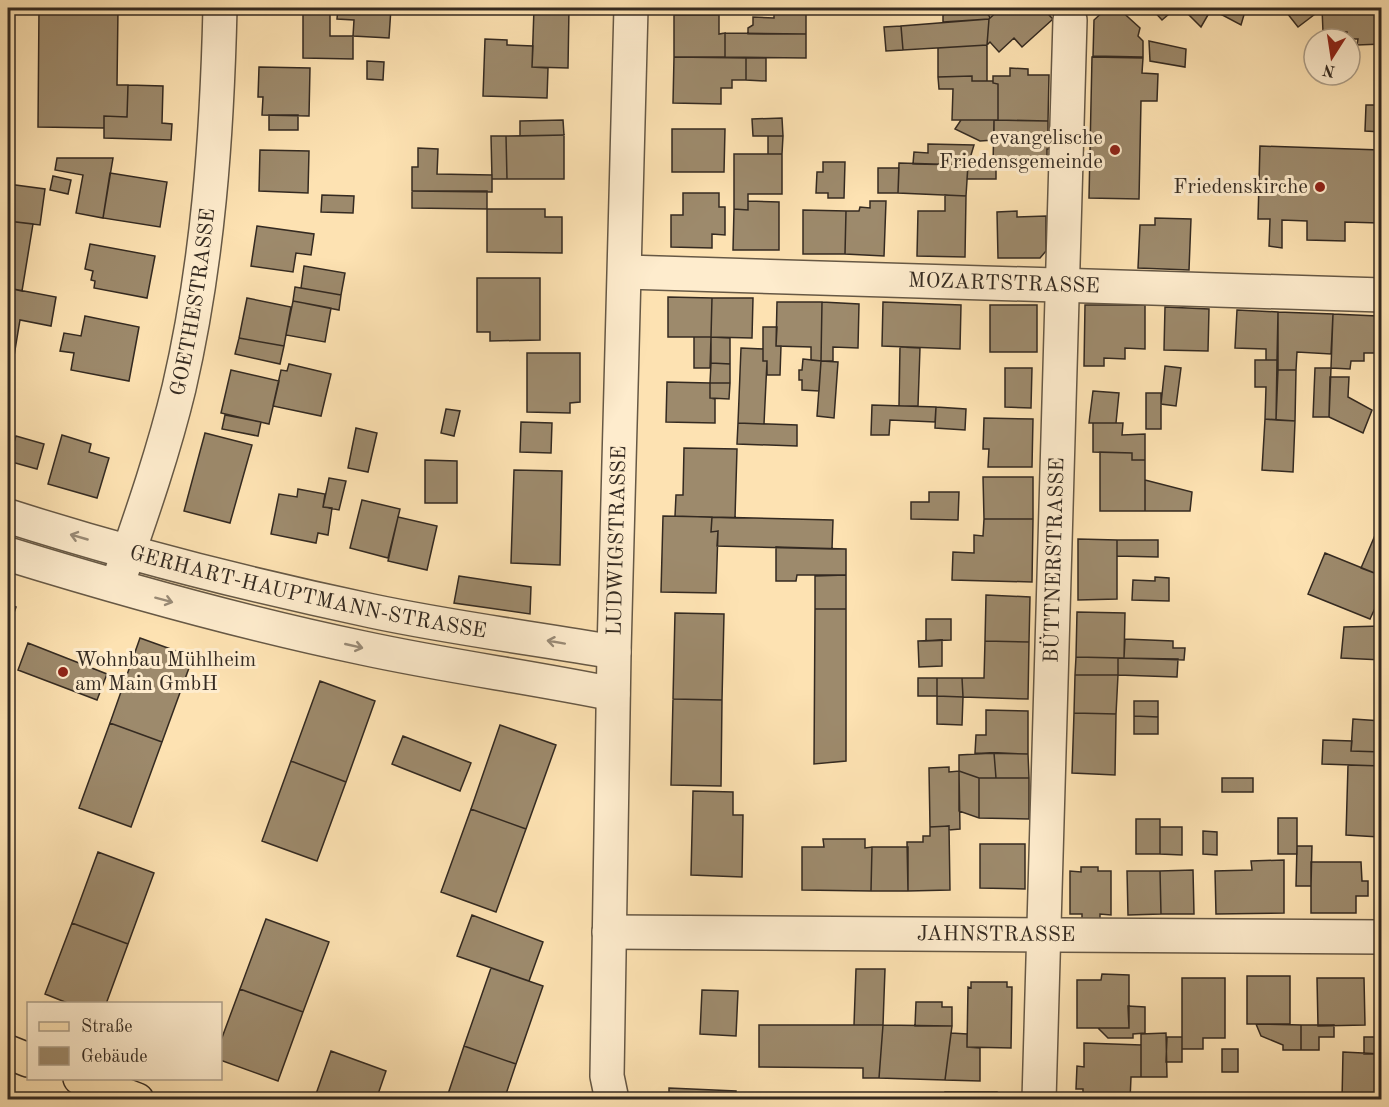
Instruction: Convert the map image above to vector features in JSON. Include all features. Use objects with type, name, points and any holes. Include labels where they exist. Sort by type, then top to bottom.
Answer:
[{"type":"main road","points":[[8,1052],[27,1060]]},
{"type":"main road","points":[[85,1080],[137,1100]]},
{"type":"street","name":"GOETHESTRASSE","points":[[117,587],[161,457],[194,319],[212,187],[220,8]]},
{"type":"street","name":"LUDWIGSTRASSE","points":[[605,1092],[631,8]]},
{"type":"street","name":"BÜTTNERSTRASSE","points":[[1039,1100],[1061,284],[1071,12]]},
{"type":"street","name":"MOZARTSTRASSE","points":[[626,272],[1382,295]]},
{"type":"street","name":"GERHART-HAUPTMANN-STRASSE","points":[[8,516],[129,552],[245,582],[374,611],[614,652]]},
{"type":"street","name":"GERHART-HAUPTMANN-STRASSE","points":[[8,554],[117,587],[364,649],[613,694]]},
{"type":"street","name":"JAHNSTRASSE","points":[[609,932],[1382,937]]},
{"type":"building","points":[[39,8],[118,9],[117,85],[128,85],[127,117],[104,116],[104,128],[38,127]]},
{"type":"building","points":[[303,8],[330,8],[330,36],[353,36],[353,59],[303,58]]},
{"type":"building","points":[[338,8],[391,8],[389,38],[353,36],[354,20],[337,19]]},
{"type":"building","points":[[534,8],[569,8],[568,68],[532,67]]},
{"type":"building","points":[[774,8],[806,8],[806,34],[748,34],[748,28],[753,25],[753,17],[774,18]]},
{"type":"building","points":[[959,8],[982,8],[990,17],[989,19],[943,22],[943,15]]},
{"type":"building","points":[[1001,8],[1042,8],[1053,19],[1022,47],[1014,38],[999,52],[990,42],[987,45],[989,19]]},
{"type":"building","points":[[1107,8],[1118,8],[1140,28],[1138,36],[1143,41],[1143,57],[1093,56],[1094,20]]},
{"type":"building","points":[[1151,8],[1176,8],[1162,20]]},
{"type":"building","points":[[1182,8],[1212,8],[1201,27]]},
{"type":"building","points":[[1212,8],[1246,8],[1241,25]]},
{"type":"building","points":[[1283,8],[1323,8],[1298,27]]},
{"type":"building","points":[[1322,8],[1382,8],[1382,44],[1362,45],[1362,27],[1323,27]]},
{"type":"building","points":[[674,15],[719,15],[719,34],[725,33],[725,57],[674,57]]},
{"type":"building","points":[[989,19],[987,45],[903,50],[901,26]]},
{"type":"building","points":[[901,26],[903,50],[886,51],[884,27]]},
{"type":"building","points":[[725,33],[806,34],[806,58],[725,57]]},
{"type":"building","points":[[485,39],[507,40],[507,45],[533,46],[532,67],[548,68],[547,98],[483,96]]},
{"type":"building","points":[[1149,41],[1186,49],[1185,67],[1150,61]]},
{"type":"building","points":[[987,45],[987,81],[972,81],[972,76],[938,77],[938,48]]},
{"type":"building","points":[[674,57],[746,58],[746,80],[732,80],[732,88],[721,88],[721,104],[673,103]]},
{"type":"building","name":"evangelische Friedensgemeinde","points":[[1092,57],[1143,58],[1142,73],[1158,74],[1157,101],[1141,101],[1139,199],[1089,198]]},
{"type":"building","points":[[746,58],[766,58],[766,81],[746,80]]},
{"type":"building","points":[[367,61],[384,62],[383,80],[367,79]]},
{"type":"building","points":[[259,67],[310,68],[309,116],[262,115],[263,97],[258,97]]},
{"type":"building","points":[[1010,68],[1028,69],[1028,75],[1049,75],[1048,121],[998,120],[998,84],[993,83],[993,76],[1010,76]]},
{"type":"building","points":[[972,76],[972,81],[993,81],[998,84],[998,120],[952,120],[953,89],[939,89],[938,77]]},
{"type":"building","points":[[128,85],[163,86],[162,123],[172,124],[171,140],[104,138],[104,116],[127,117]]},
{"type":"building","points":[[1366,105],[1382,105],[1382,132],[1365,131]]},
{"type":"building","points":[[269,115],[298,115],[298,130],[269,130]]},
{"type":"building","points":[[782,118],[783,136],[753,136],[752,119]]},
{"type":"building","points":[[563,120],[564,135],[520,136],[520,121]]},
{"type":"building","points":[[961,120],[994,120],[994,140],[980,141],[955,129]]},
{"type":"building","points":[[994,120],[1048,121],[1048,134],[1053,134],[1053,149],[1047,149],[1047,166],[993,165]]},
{"type":"building","points":[[672,129],[725,129],[724,172],[672,172]]},
{"type":"building","points":[[564,135],[564,179],[507,179],[506,136]]},
{"type":"building","points":[[491,136],[506,136],[507,179],[492,179]]},
{"type":"building","points":[[768,136],[783,136],[782,154],[768,154]]},
{"type":"building","points":[[928,144],[974,145],[968,165],[913,164],[914,152],[928,153]]},
{"type":"building","name":"Friedenskirche","points":[[1260,146],[1381,150],[1382,198],[1380,198],[1379,223],[1345,222],[1345,241],[1307,240],[1307,221],[1282,220],[1282,248],[1269,246],[1270,219],[1258,219]]},
{"type":"building","points":[[418,148],[438,149],[437,174],[492,175],[492,192],[412,191],[412,167],[418,167]]},
{"type":"building","points":[[260,150],[309,151],[308,193],[259,191]]},
{"type":"building","points":[[734,154],[782,154],[782,194],[748,194],[748,210],[734,209]]},
{"type":"building","points":[[57,158],[113,158],[103,218],[76,213],[83,175],[55,170]]},
{"type":"building","points":[[823,162],[845,162],[844,198],[828,198],[828,193],[816,193],[817,172],[823,172]]},
{"type":"building","points":[[899,163],[968,165],[966,196],[898,193]]},
{"type":"building","points":[[968,165],[996,165],[996,179],[967,179]]},
{"type":"building","points":[[878,168],[899,168],[898,193],[878,193]]},
{"type":"building","points":[[110,173],[167,182],[160,227],[103,218]]},
{"type":"building","points":[[53,176],[71,180],[68,194],[50,190]]},
{"type":"building","points":[[8,184],[45,189],[40,225],[8,221]]},
{"type":"building","points":[[412,191],[487,191],[487,209],[412,208]]},
{"type":"building","points":[[683,193],[719,193],[719,207],[725,207],[725,235],[712,234],[712,248],[671,247],[671,215],[683,215]]},
{"type":"building","points":[[322,195],[354,196],[353,213],[321,212]]},
{"type":"building","points":[[945,195],[966,196],[965,257],[917,256],[918,211],[945,211]]},
{"type":"building","points":[[748,201],[779,202],[779,250],[733,250],[734,209],[748,210]]},
{"type":"building","points":[[870,201],[886,201],[884,256],[845,254],[846,211],[859,211],[860,207],[870,208]]},
{"type":"building","points":[[487,209],[545,209],[545,217],[562,217],[562,253],[487,252]]},
{"type":"building","points":[[803,210],[846,211],[845,254],[803,254]]},
{"type":"building","points":[[1017,211],[1017,217],[1046,216],[1046,251],[1040,258],[998,258],[997,212]]},
{"type":"building","points":[[1155,218],[1191,219],[1189,270],[1138,268],[1140,225],[1155,225]]},
{"type":"building","points":[[8,221],[33,224],[22,291],[8,288]]},
{"type":"building","points":[[257,226],[314,234],[311,255],[296,253],[293,272],[251,266]]},
{"type":"building","points":[[90,244],[155,256],[147,298],[94,288],[95,281],[91,280],[93,271],[85,269]]},
{"type":"building","points":[[304,266],[345,273],[341,295],[301,288]]},
{"type":"building","points":[[477,278],[540,278],[540,340],[490,341],[490,332],[477,332]]},
{"type":"building","points":[[295,287],[341,295],[339,310],[293,301]]},
{"type":"building","points":[[8,288],[56,297],[51,326],[20,320],[14,356],[8,354]]},
{"type":"building","points":[[668,297],[712,298],[711,337],[668,337]]},
{"type":"building","points":[[247,298],[291,307],[284,346],[239,338]]},
{"type":"building","points":[[712,298],[753,298],[752,338],[711,337]]},
{"type":"building","points":[[293,301],[331,308],[325,342],[286,335]]},
{"type":"building","points":[[777,302],[822,302],[821,361],[811,360],[811,347],[776,346]]},
{"type":"building","points":[[822,302],[859,304],[858,348],[833,347],[833,361],[821,361]]},
{"type":"building","points":[[883,302],[961,305],[960,349],[882,346]]},
{"type":"building","points":[[990,305],[1037,305],[1037,352],[990,352]]},
{"type":"building","points":[[1085,305],[1145,305],[1145,349],[1125,348],[1125,359],[1104,358],[1104,366],[1084,366]]},
{"type":"building","points":[[1165,307],[1209,309],[1208,351],[1164,350]]},
{"type":"building","points":[[1237,310],[1278,312],[1277,360],[1266,360],[1266,349],[1235,348]]},
{"type":"building","points":[[1278,312],[1333,314],[1331,354],[1297,352],[1296,370],[1278,370]]},
{"type":"building","points":[[1333,314],[1377,316],[1376,353],[1364,353],[1364,361],[1351,361],[1350,369],[1331,368]]},
{"type":"building","points":[[85,316],[139,327],[129,381],[71,370],[74,353],[60,351],[64,333],[81,336]]},
{"type":"building","points":[[763,327],[777,327],[776,346],[781,346],[780,375],[767,375],[767,361],[763,361]]},
{"type":"building","points":[[694,337],[711,337],[710,368],[694,368]]},
{"type":"building","points":[[711,337],[730,338],[730,364],[711,363]]},
{"type":"building","points":[[239,338],[284,346],[280,364],[235,354]]},
{"type":"building","points":[[900,347],[920,348],[918,406],[899,406]]},
{"type":"building","points":[[741,348],[763,349],[763,361],[767,361],[764,424],[738,423]]},
{"type":"building","points":[[527,353],[580,353],[580,402],[570,403],[570,413],[527,412]]},
{"type":"building","points":[[803,359],[821,361],[819,391],[802,390],[799,370],[802,370]]},
{"type":"building","points":[[1255,360],[1277,360],[1276,420],[1265,419],[1266,387],[1255,387]]},
{"type":"building","points":[[821,361],[838,362],[834,418],[817,416]]},
{"type":"building","points":[[711,363],[730,364],[730,383],[710,383]]},
{"type":"building","points":[[289,364],[331,374],[321,416],[273,406],[281,370],[287,371]]},
{"type":"building","points":[[1165,366],[1181,368],[1176,406],[1161,404]]},
{"type":"building","points":[[1005,368],[1032,368],[1031,408],[1005,407]]},
{"type":"building","points":[[1315,368],[1331,368],[1329,417],[1313,417]]},
{"type":"building","points":[[231,370],[279,381],[269,424],[221,413]]},
{"type":"building","points":[[1278,370],[1296,370],[1295,421],[1276,420]]},
{"type":"building","points":[[1330,377],[1349,377],[1348,397],[1372,410],[1363,433],[1329,417]]},
{"type":"building","points":[[667,382],[710,383],[710,398],[715,399],[715,423],[666,422]]},
{"type":"building","points":[[710,383],[730,383],[729,399],[710,398]]},
{"type":"building","points":[[1093,391],[1119,393],[1116,423],[1089,423]]},
{"type":"building","points":[[1146,393],[1161,393],[1161,429],[1146,429]]},
{"type":"building","points":[[872,405],[936,407],[935,422],[890,420],[889,435],[871,435]]},
{"type":"building","points":[[936,407],[966,409],[965,430],[935,428]]},
{"type":"building","points":[[446,409],[460,411],[454,436],[441,433]]},
{"type":"building","points":[[225,415],[261,422],[258,436],[222,429]]},
{"type":"building","points":[[984,418],[1033,419],[1032,467],[988,467],[989,449],[983,449]]},
{"type":"building","points":[[1265,419],[1295,421],[1293,472],[1262,470]]},
{"type":"building","points":[[521,422],[552,423],[551,453],[520,452]]},
{"type":"building","points":[[738,423],[797,425],[797,446],[737,444]]},
{"type":"building","points":[[1093,423],[1123,423],[1122,435],[1145,434],[1145,460],[1132,460],[1132,453],[1093,452]]},
{"type":"building","points":[[356,428],[377,433],[368,472],[348,468]]},
{"type":"building","points":[[205,433],[252,445],[230,523],[184,511]]},
{"type":"building","points":[[62,435],[91,444],[89,452],[109,458],[97,498],[48,484]]},
{"type":"building","points":[[16,436],[44,444],[37,469],[8,461]]},
{"type":"building","points":[[684,448],[737,449],[735,518],[675,516],[676,495],[683,495]]},
{"type":"building","points":[[1100,452],[1132,453],[1132,460],[1145,460],[1145,511],[1100,511]]},
{"type":"building","points":[[425,460],[457,461],[457,503],[425,503]]},
{"type":"building","points":[[514,470],[562,471],[560,565],[511,563]]},
{"type":"building","points":[[983,477],[1033,477],[1033,519],[984,519]]},
{"type":"building","points":[[329,478],[346,481],[339,510],[323,507]]},
{"type":"building","points":[[1145,480],[1192,492],[1190,511],[1145,511]]},
{"type":"building","points":[[298,489],[325,494],[323,507],[332,508],[328,535],[318,533],[316,543],[271,534],[279,494],[297,497]]},
{"type":"building","points":[[929,492],[959,492],[958,520],[911,519],[911,502],[929,502]]},
{"type":"building","points":[[362,500],[400,509],[388,558],[350,548]]},
{"type":"building","points":[[663,516],[712,517],[711,532],[718,531],[716,593],[661,592]]},
{"type":"building","points":[[398,517],[437,526],[427,570],[388,561]]},
{"type":"building","points":[[712,517],[833,520],[832,549],[717,546],[718,531],[711,532]]},
{"type":"building","points":[[984,519],[1033,519],[1032,582],[952,580],[953,552],[974,553],[974,535],[983,536]]},
{"type":"building","points":[[1376,533],[1382,536],[1382,576],[1361,568]]},
{"type":"building","points":[[1078,539],[1117,540],[1117,599],[1078,600]]},
{"type":"building","points":[[1117,540],[1158,540],[1158,557],[1117,556]]},
{"type":"building","points":[[776,547],[846,549],[846,575],[797,575],[796,581],[776,581]]},
{"type":"building","points":[[1325,553],[1382,576],[1382,607],[1376,606],[1370,619],[1308,594]]},
{"type":"building","points":[[846,575],[846,609],[815,609],[815,576]]},
{"type":"building","points":[[459,576],[531,587],[530,614],[454,603]]},
{"type":"building","points":[[1155,577],[1169,578],[1169,601],[1132,600],[1133,580],[1155,581]]},
{"type":"building","points":[[986,595],[1030,597],[1029,642],[985,641]]},
{"type":"building","points":[[8,604],[16,607],[8,630]]},
{"type":"building","points":[[815,609],[846,609],[846,761],[814,764]]},
{"type":"building","points":[[1077,612],[1125,613],[1124,658],[1076,657]]},
{"type":"building","points":[[675,613],[724,614],[722,700],[673,699]]},
{"type":"building","points":[[926,619],[951,619],[951,640],[926,641]]},
{"type":"building","points":[[1382,626],[1382,660],[1341,658],[1344,627]]},
{"type":"building","points":[[140,638],[193,657],[162,742],[110,723]]},
{"type":"building","points":[[1125,639],[1173,641],[1173,648],[1185,648],[1184,660],[1124,658]]},
{"type":"building","points":[[942,640],[942,666],[919,667],[918,641]]},
{"type":"building","points":[[985,641],[1029,642],[1028,699],[963,697],[962,678],[984,678]]},
{"type":"building","name":"Wohnbau Mühlheim am Main GmbH","points":[[28,643],[107,674],[97,700],[18,670]]},
{"type":"building","points":[[1076,657],[1118,658],[1118,675],[1075,675]]},
{"type":"building","points":[[1118,658],[1178,659],[1177,677],[1118,675]]},
{"type":"building","points":[[1075,675],[1118,675],[1116,714],[1074,713]]},
{"type":"building","points":[[918,678],[937,678],[937,696],[918,696]]},
{"type":"building","points":[[937,678],[962,678],[963,697],[937,696]]},
{"type":"building","points":[[320,681],[375,701],[346,782],[291,761]]},
{"type":"building","points":[[937,696],[963,697],[962,725],[937,724]]},
{"type":"building","points":[[673,699],[722,700],[721,786],[671,785]]},
{"type":"building","points":[[1134,701],[1158,701],[1158,717],[1134,716]]},
{"type":"building","points":[[986,710],[1028,711],[1028,754],[975,753],[976,735],[986,735]]},
{"type":"building","points":[[1074,713],[1116,714],[1115,775],[1072,773]]},
{"type":"building","points":[[1134,716],[1158,717],[1158,734],[1134,734]]},
{"type":"building","points":[[1353,719],[1382,721],[1382,752],[1351,751]]},
{"type":"building","points":[[110,723],[162,742],[131,827],[79,808]]},
{"type":"building","points":[[500,725],[556,745],[526,829],[471,809]]},
{"type":"building","points":[[403,736],[471,763],[460,791],[392,764]]},
{"type":"building","points":[[1323,740],[1352,741],[1351,751],[1382,752],[1382,766],[1322,764]]},
{"type":"building","points":[[994,753],[1028,754],[1029,778],[996,778]]},
{"type":"building","points":[[994,753],[996,778],[979,778],[959,771],[959,755]]},
{"type":"building","points":[[291,761],[346,782],[317,861],[262,841]]},
{"type":"building","points":[[1348,765],[1382,766],[1379,837],[1346,835]]},
{"type":"building","points":[[949,767],[949,772],[959,771],[960,829],[949,830],[949,826],[930,827],[929,768]]},
{"type":"building","points":[[959,771],[979,778],[979,818],[959,811]]},
{"type":"building","points":[[979,778],[1029,778],[1029,819],[979,818]]},
{"type":"building","points":[[1222,778],[1253,778],[1253,792],[1222,792]]},
{"type":"building","points":[[693,791],[733,792],[733,815],[743,815],[742,877],[691,875]]},
{"type":"building","points":[[471,809],[526,829],[496,912],[441,892]]},
{"type":"building","points":[[1278,818],[1297,818],[1297,854],[1278,854]]},
{"type":"building","points":[[1136,819],[1160,819],[1160,854],[1136,854]]},
{"type":"building","points":[[949,826],[950,890],[908,891],[907,842],[923,842],[923,836],[930,836],[930,827]]},
{"type":"building","points":[[1160,827],[1182,827],[1182,855],[1160,854]]},
{"type":"building","points":[[1203,831],[1217,832],[1217,855],[1203,854]]},
{"type":"building","points":[[823,839],[865,839],[865,848],[872,847],[871,891],[802,890],[802,847],[824,847]]},
{"type":"building","points":[[980,844],[1025,844],[1025,889],[980,888]]},
{"type":"building","points":[[1297,846],[1312,846],[1311,886],[1296,886]]},
{"type":"building","points":[[872,847],[908,847],[908,891],[871,891]]},
{"type":"building","points":[[98,852],[154,873],[128,944],[72,923]]},
{"type":"building","points":[[1284,860],[1284,913],[1216,914],[1215,871],[1252,870],[1251,861]]},
{"type":"building","points":[[1311,862],[1361,862],[1362,881],[1368,881],[1368,896],[1356,896],[1356,913],[1311,913]]},
{"type":"building","points":[[1081,867],[1098,867],[1098,871],[1111,871],[1111,915],[1100,914],[1100,920],[1082,920],[1082,914],[1070,914],[1070,871],[1081,872]]},
{"type":"building","points":[[1193,870],[1194,914],[1161,914],[1160,871]]},
{"type":"building","points":[[1127,871],[1160,871],[1161,914],[1128,915]]},
{"type":"building","points":[[472,915],[543,942],[529,981],[457,956]]},
{"type":"building","points":[[266,919],[329,942],[303,1012],[240,989]]},
{"type":"building","points":[[72,923],[128,944],[107,1002],[65,1002],[45,994]]},
{"type":"building","points":[[491,968],[543,986],[516,1064],[464,1046]]},
{"type":"building","points":[[856,969],[885,969],[883,1025],[854,1025]]},
{"type":"building","points":[[1102,974],[1129,975],[1129,1028],[1077,1028],[1077,980],[1101,980]]},
{"type":"building","points":[[1247,976],[1290,976],[1290,1024],[1247,1024]]},
{"type":"building","points":[[1182,978],[1225,978],[1225,1038],[1203,1038],[1203,1049],[1182,1049]]},
{"type":"building","points":[[1317,978],[1364,978],[1365,1025],[1318,1026]]},
{"type":"building","points":[[971,982],[1007,982],[1007,987],[1012,987],[1011,1048],[967,1047],[968,987],[971,988]]},
{"type":"building","points":[[240,989],[303,1012],[278,1081],[222,1061],[222,1038]]},
{"type":"building","points":[[702,990],[738,991],[736,1036],[700,1034]]},
{"type":"building","points":[[916,1002],[942,1002],[942,1007],[952,1007],[952,1026],[915,1026]]},
{"type":"building","points":[[1128,1006],[1145,1007],[1145,1033],[1133,1034],[1133,1038],[1108,1038],[1098,1028],[1129,1028]]},
{"type":"building","points":[[1256,1024],[1301,1025],[1301,1050],[1283,1050],[1283,1045],[1261,1036]]},
{"type":"building","points":[[759,1025],[883,1025],[879,1078],[863,1078],[863,1068],[759,1067]]},
{"type":"building","points":[[883,1025],[952,1026],[945,1080],[879,1078]]},
{"type":"building","points":[[1301,1025],[1334,1025],[1334,1037],[1319,1037],[1319,1050],[1301,1050]]},
{"type":"building","points":[[951,1033],[967,1034],[967,1047],[980,1048],[980,1081],[945,1080]]},
{"type":"building","points":[[1166,1033],[1167,1077],[1141,1077],[1141,1034]]},
{"type":"building","points":[[1167,1037],[1182,1037],[1182,1062],[1166,1062]]},
{"type":"building","points":[[1364,1037],[1382,1037],[1382,1054],[1364,1054]]},
{"type":"building","points":[[1084,1043],[1141,1045],[1141,1077],[1131,1077],[1130,1100],[1083,1100],[1083,1089],[1076,1089],[1077,1066],[1084,1067]]},
{"type":"building","points":[[464,1046],[516,1064],[504,1100],[446,1100]]},
{"type":"building","points":[[1222,1049],[1238,1049],[1238,1072],[1222,1072]]},
{"type":"building","points":[[331,1051],[386,1071],[376,1100],[331,1100],[316,1094]]},
{"type":"building","points":[[1343,1052],[1382,1054],[1382,1100],[1342,1100]]},
{"type":"building","points":[[669,1088],[736,1091],[736,1100],[669,1100]]},
{"type":"building","points":[[945,1092],[997,1092],[997,1100],[945,1100]]},
{"type":"place","name":"evangelische Friedensgemeinde","points":[[1115,150]]},
{"type":"place","name":"Friedenskirche","points":[[1320,187]]},
{"type":"place","name":"Wohnbau Mühlheim am Main GmbH","points":[[63,672]]}]
